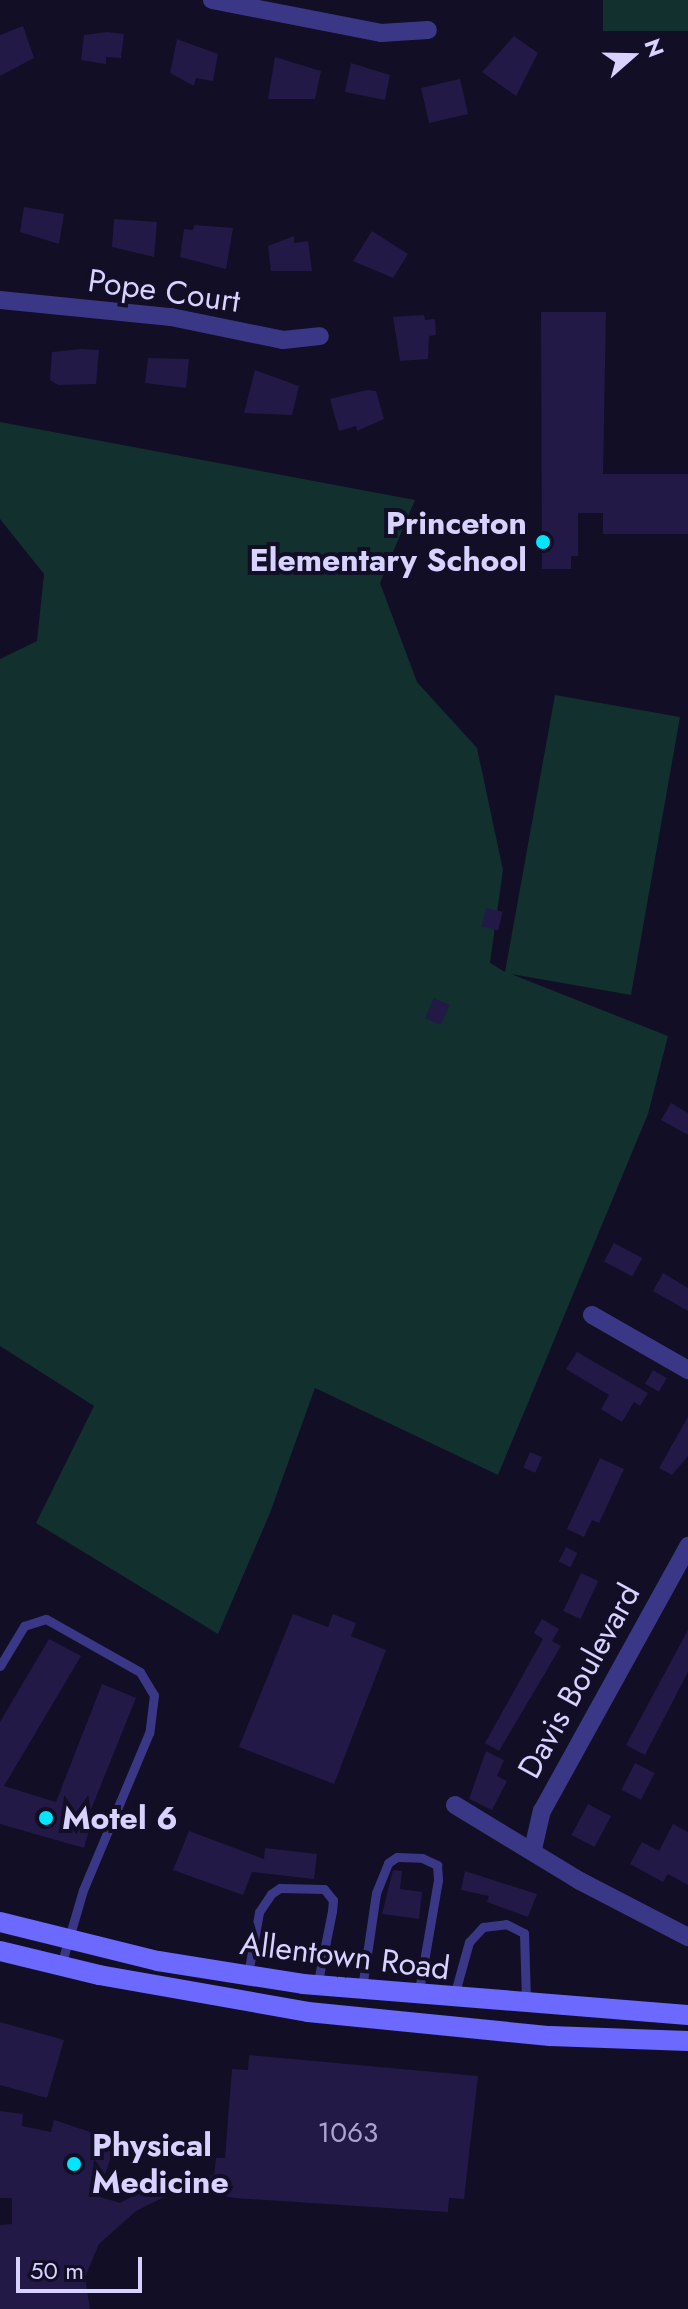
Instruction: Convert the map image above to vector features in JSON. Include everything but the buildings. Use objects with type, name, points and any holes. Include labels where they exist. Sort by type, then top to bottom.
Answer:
[{"type":"main road","name":"Allentown Road","points":[[0,1922],[68,1940],[248,1976],[317,1986],[454,2000],[688,2015]]},
{"type":"main road","name":"Allentown Road","points":[[0,1951],[61,1967],[308,2012],[550,2036],[688,2041]]},
{"type":"street","points":[[212,0],[381,33],[428,30]]},
{"type":"street","name":"Pope Court","points":[[0,300],[171,317],[283,340],[320,336]]},
{"type":"street","points":[[592,1315],[688,1370]]},
{"type":"street","name":"Davis Boulevard","points":[[533,1849],[542,1811],[688,1546]]},
{"type":"street","points":[[455,1805],[688,1937]]},
{"type":"lane","points":[[0,1666],[24,1626],[46,1619],[140,1672],[154,1695],[149,1733],[83,1890],[61,1967]]},
{"type":"lane","points":[[362,1991],[376,1893],[388,1863],[397,1857],[422,1858],[437,1865],[438,1880],[417,1996]]},
{"type":"lane","points":[[248,1976],[259,1912],[271,1894],[280,1888],[324,1889],[333,1900],[317,1986]]},
{"type":"lane","points":[[454,2000],[469,1942],[483,1927],[506,1924],[524,1933],[526,2005]]},
{"type":"green space","points":[[603,0],[688,0],[688,31],[603,31]]},
{"type":"green space","points":[[0,422],[415,500],[380,583],[417,682],[477,748],[503,870],[490,963],[505,972],[555,695],[680,717],[631,995],[511,974],[668,1036],[648,1114],[498,1475],[315,1388],[270,1513],[218,1634],[36,1523],[94,1406],[0,1346],[0,659],[37,641],[44,574],[0,519]]},
{"type":"place","name":"Princeton Elementary School","points":[[543,542]]},
{"type":"place","name":"Motel 6","points":[[46,1818]]},
{"type":"place","name":"Physical Medicine","points":[[74,2164]]}]
